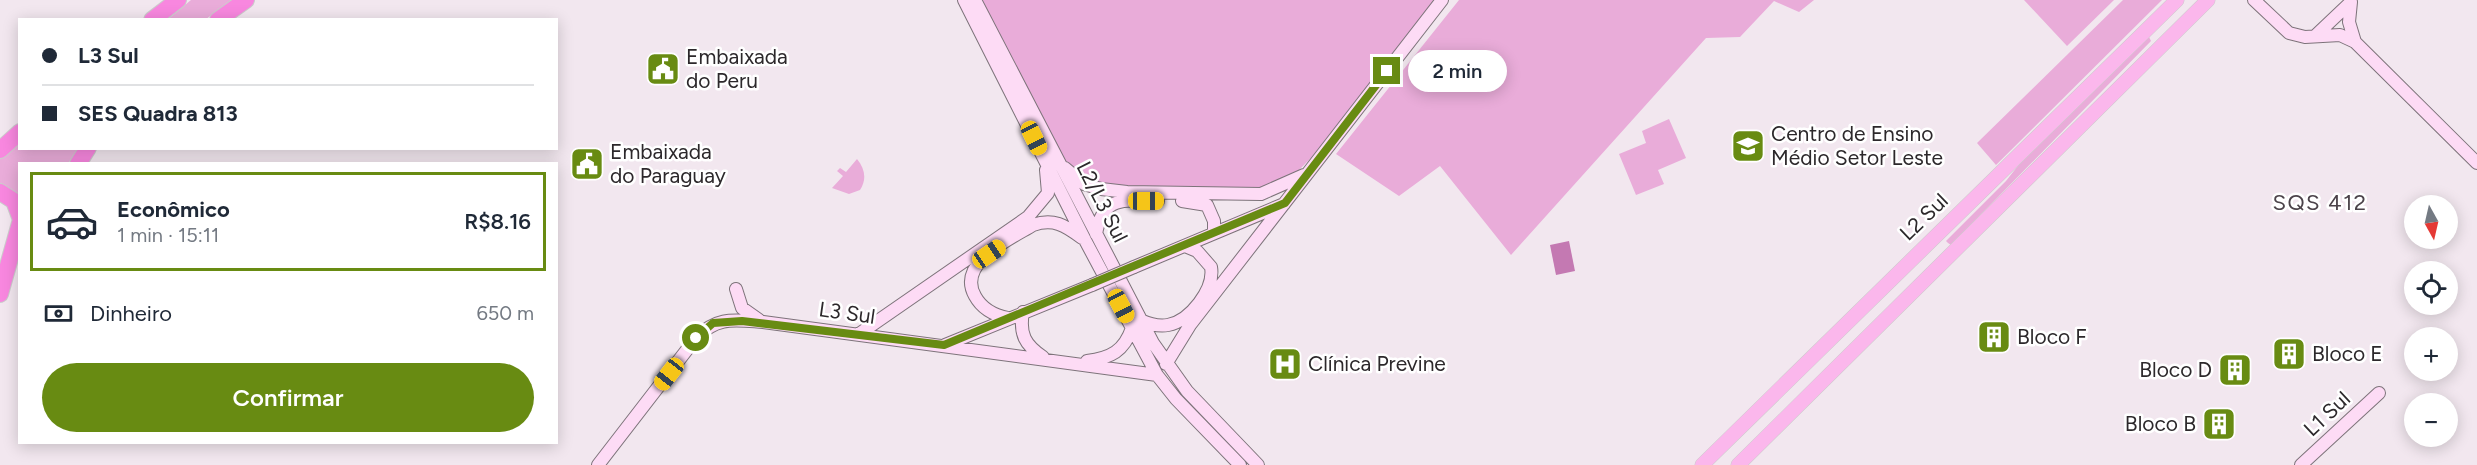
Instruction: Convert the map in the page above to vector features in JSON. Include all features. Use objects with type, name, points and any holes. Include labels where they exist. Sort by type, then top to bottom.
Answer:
[{"type":"highway","points":[[155,18],[178,0]]},
{"type":"highway","points":[[221,18],[246,0]]},
{"type":"highway","points":[[0,150],[18,134]]},
{"type":"highway","points":[[0,192],[14,201],[18,212]]},
{"type":"highway","points":[[0,294],[18,230]]},
{"type":"highway","points":[[0,302],[18,266]]},
{"type":"main road","name":"L2/L3 Sul","points":[[964,0],[1043,157],[1091,237],[1136,324],[1157,375],[1238,464]]},
{"type":"main road","name":"L2/L3 Sul","points":[[975,0],[1057,158],[1091,237]]},
{"type":"main road","points":[[1166,364],[1190,325],[1442,0]]},
{"type":"main road","points":[[1737,465],[2208,0]]},
{"type":"main road","points":[[2254,0],[2289,33],[2314,37],[2328,34],[2355,42]]},
{"type":"main road","points":[[2314,37],[2351,1]]},
{"type":"main road","points":[[2351,1],[2349,22],[2355,42],[2477,164]]},
{"type":"main road","points":[[2173,4],[2173,20],[2185,23]]},
{"type":"main road","name":"L2 Sul","points":[[1702,465],[1715,459],[1920,251],[2173,4]]},
{"type":"main road","points":[[2150,26],[2162,30],[2167,40]]},
{"type":"main road","points":[[859,334],[1028,218],[1048,193],[1043,157]]},
{"type":"main road","points":[[1057,158],[1072,175],[1084,184],[1101,189],[1127,192],[1261,194],[1308,173]]},
{"type":"main road","points":[[1008,318],[988,312],[979,303],[970,280],[980,262],[1032,225],[1042,222],[1058,223],[1091,237],[1104,209],[1113,203],[1198,201],[1207,205],[1212,211],[1214,233]]},
{"type":"main road","points":[[944,345],[1285,203]]},
{"type":"main road","points":[[1942,231],[1947,244],[1952,247],[1960,245]]},
{"type":"main road","points":[[1071,363],[1098,359],[1117,353],[1124,346],[1136,324],[1171,325],[1189,313],[1211,282],[1211,267],[1197,251],[1185,246]]},
{"type":"main road","points":[[1920,251],[1934,255],[1937,260],[1936,269]]},
{"type":"main road","points":[[736,289],[742,308],[763,322]]},
{"type":"main road","points":[[1023,312],[1020,330],[1023,338],[1034,351],[1047,360]]},
{"type":"main road","name":"L3 Sul","points":[[598,465],[707,327],[729,321],[763,322],[859,334],[1157,375]]},
{"type":"main road","name":"L2/L3 Sul","points":[[1136,324],[1187,391],[1258,465]]},
{"type":"main road","name":"L1 Sul","points":[[2301,465],[2379,393]]},
{"type":"shaded area","points":[[191,0],[233,0],[207,18],[169,18]]},
{"type":"shaded area","points":[[973,0],[1434,0],[1312,157],[1294,175],[1261,189],[1122,190],[1072,175]]},
{"type":"shaded area","points":[[1459,0],[1814,0],[1799,12],[1774,1],[1740,37],[1706,38],[1511,255],[1440,166],[1399,196],[1336,154]]},
{"type":"shaded area","points":[[2024,0],[2114,0],[2067,46]]},
{"type":"shaded area","points":[[2123,0],[2162,0],[1996,165],[1977,143]]},
{"type":"shaded area","points":[[2149,37],[2151,41],[1951,245],[1948,243],[1946,241],[2006,181],[2024,158]]},
{"type":"shaded area","points":[[1669,119],[1686,158],[1658,170],[1664,184],[1636,195],[1619,154],[1646,143],[1642,131]]},
{"type":"shaded area","points":[[18,142],[18,150],[79,150],[69,162],[18,162],[18,204],[0,187],[0,159]]},
{"type":"shaded area","points":[[857,159],[864,174],[864,182],[860,190],[849,194],[832,188],[843,176],[837,171],[840,168],[846,172]]},
{"type":"shaded area","points":[[1569,241],[1575,271],[1556,275],[1550,245]]},
{"type":"place","name":"Embaixada do Peru","points":[[663,69]]},
{"type":"place","name":"Centro de Ensino Médio Setor Leste","points":[[1748,146]]},
{"type":"place","name":"Embaixada do Paraguay","points":[[587,164]]},
{"type":"place","name":"Bloco F","points":[[1994,337]]},
{"type":"place","name":"Bloco E","points":[[2289,354]]},
{"type":"place","name":"Clínica Previne","points":[[1285,364]]},
{"type":"place","name":"Bloco D","points":[[2235,370]]},
{"type":"place","name":"Bloco B","points":[[2219,424]]},
{"type":"district","name":"SQS 412","points":[[2320,202]]},
{"type":"route","points":[[696,338],[713,323],[742,321],[944,345],[1285,203],[1387,71]]}]
